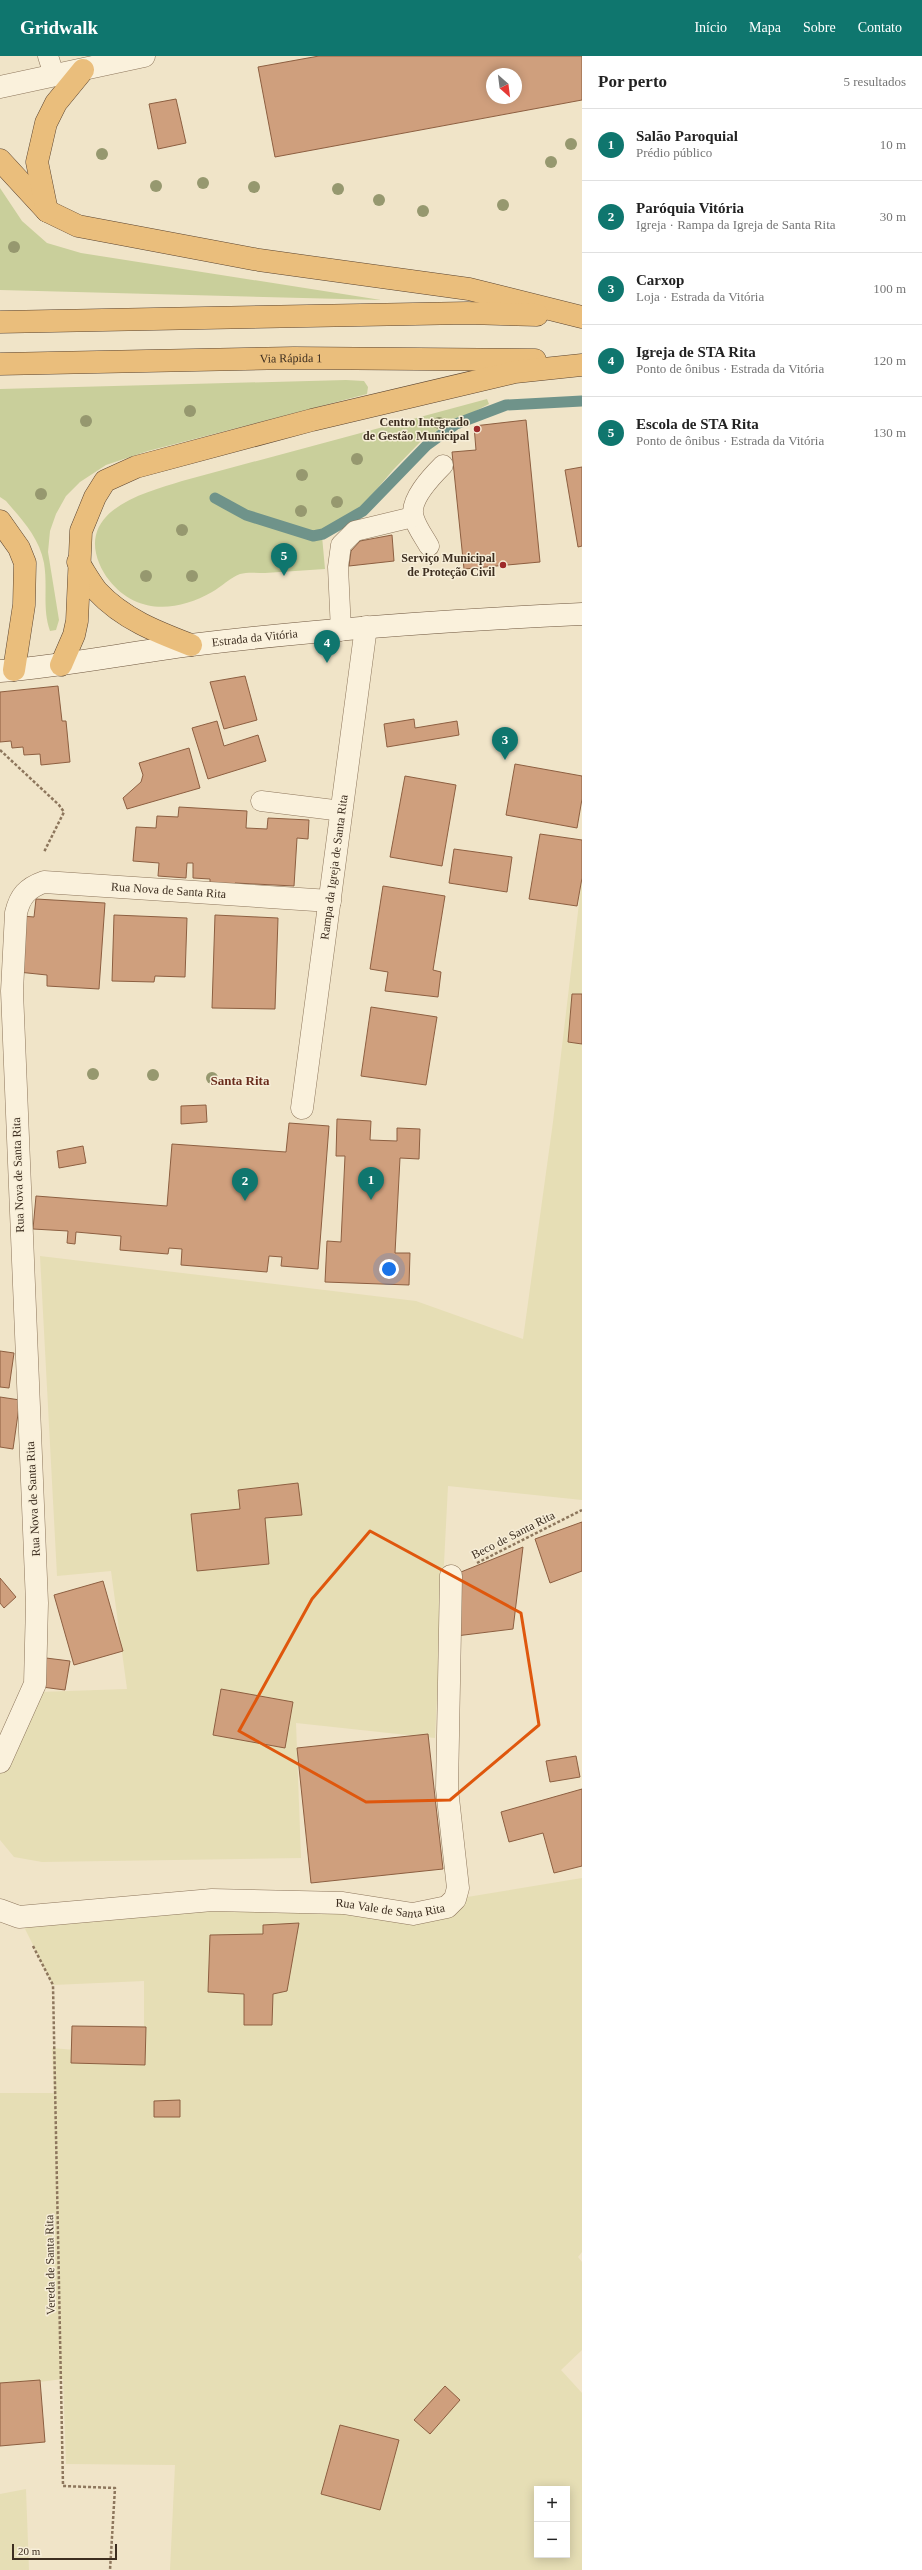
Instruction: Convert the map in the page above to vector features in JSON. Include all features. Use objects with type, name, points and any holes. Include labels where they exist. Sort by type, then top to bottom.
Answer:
[{"type":"highway","points":[[47,211],[37,162],[46,124],[56,103],[83,70]]},
{"type":"highway","points":[[0,160],[47,211],[78,226],[259,260],[469,289],[582,318]]},
{"type":"highway","points":[[0,322],[467,313],[582,318]]},
{"type":"highway","name":"Via Rápida 1","points":[[0,364],[294,358],[466,358],[534,359],[582,365]]},
{"type":"highway","points":[[61,665],[74,635],[77,621],[78,562],[81,531],[95,497],[105,481],[136,466],[312,420],[515,372],[582,365]]},
{"type":"highway","points":[[0,521],[19,548],[25,563],[24,605],[7,671]]},
{"type":"highway","points":[[78,562],[97,590],[121,612],[150,629],[191,645]]},
{"type":"street","points":[[0,87],[51,66],[83,70],[144,56]]},
{"type":"street","name":"Estrada da Vitória","points":[[7,671],[61,665],[191,645],[366,627],[582,614]]},
{"type":"street","name":"Rampa da Igreja de Santa Rita","points":[[302,1108],[366,627]]},
{"type":"street","name":"Rua Nova de Santa Rita","points":[[0,1762],[35,1684],[37,1654],[37,1595],[12,991],[16,913],[19,902],[24,893],[34,885],[44,882],[330,901]]},
{"type":"street","name":"Rua Vale de Santa Rita","points":[[9,1914],[212,1900],[343,1904],[413,1914],[447,1907],[455,1899],[458,1888],[447,1789],[451,1576]]},
{"type":"lane","points":[[429,546],[413,517],[416,500],[427,482],[443,465]]},
{"type":"lane","points":[[341,630],[338,568],[341,545],[354,532],[413,517]]},
{"type":"lane","points":[[261,801],[342,811]]},
{"type":"path","points":[[0,750],[60,805],[64,812],[42,856]]},
{"type":"path","name":"Beco de Santa Rita","points":[[451,1576],[582,1510]]},
{"type":"path","name":"Vereda de Santa Rita","points":[[9,1914],[53,1985],[63,2486],[115,2488],[110,2570]]},
{"type":"highlighted area","points":[[370,1531],[521,1613],[539,1725],[450,1800],[366,1802],[239,1731],[312,1599]]},
{"type":"shaded area","points":[[582,878],[582,1500],[448,1486],[435,1738],[296,1723],[301,1858],[42,1862],[14,1857],[0,1840],[0,1752],[39,1692],[127,1689],[111,1571],[57,1576],[40,1256],[416,1301],[523,1339],[553,1122]]},
{"type":"shaded area","points":[[582,1878],[582,2252],[578,2257],[582,2262],[582,2350],[561,2370],[582,2393],[582,2570],[170,2570],[175,2465],[66,2464],[63,2379],[0,2387],[0,2093],[54,2093],[52,2048],[144,2056],[144,1981],[53,1985],[19,1917],[212,1900],[413,1914],[455,1899]]},
{"type":"shaded area","points":[[26,2489],[29,2570],[0,2570],[0,2494]]},
{"type":"green space","points":[[0,188],[22,221],[47,243],[81,253],[381,300],[0,290]]},
{"type":"green space","points":[[346,380],[364,381],[368,387],[367,394],[148,451],[106,465],[80,482],[66,496],[56,514],[50,531],[48,552],[59,620],[56,630],[50,631],[46,614],[45,572],[42,554],[29,529],[6,501],[0,497],[0,389]]},
{"type":"green space","points":[[487,399],[489,404],[425,437],[393,470],[360,509],[322,536],[325,569],[240,574],[199,599],[171,606],[158,607],[144,604],[132,599],[120,591],[109,580],[100,565],[96,553],[95,541],[101,524],[109,514],[119,506],[145,493],[182,481]]},
{"type":"building","points":[[319,56],[582,56],[582,100],[275,157],[258,67]]},
{"type":"building","points":[[176,99],[186,143],[158,149],[149,104]]},
{"type":"building","points":[[526,420],[540,562],[464,569],[452,452],[476,450],[474,426]]},
{"type":"building","points":[[582,467],[582,546],[578,547],[565,470]]},
{"type":"building","points":[[392,535],[394,561],[349,566],[351,551],[360,541]]},
{"type":"building","points":[[245,676],[257,720],[224,729],[210,682]]},
{"type":"building","points":[[58,686],[62,721],[66,721],[70,762],[41,765],[40,754],[24,755],[23,747],[12,748],[11,741],[0,742],[0,692]]},
{"type":"building","points":[[414,719],[415,728],[457,721],[459,735],[387,747],[384,724]]},
{"type":"building","points":[[217,721],[224,746],[258,735],[266,761],[208,779],[192,728]]},
{"type":"building","points":[[189,748],[200,788],[127,809],[123,798],[141,782],[143,775],[139,763]]},
{"type":"building","points":[[515,764],[582,776],[582,799],[577,828],[506,815]]},
{"type":"building","points":[[405,776],[456,785],[442,866],[390,857]]},
{"type":"building","points":[[179,807],[247,811],[246,828],[267,829],[268,818],[309,820],[308,839],[297,838],[294,886],[235,883],[234,892],[210,891],[210,879],[193,878],[193,863],[187,863],[186,878],[158,876],[159,863],[133,861],[136,827],[156,828],[157,816],[178,817]]},
{"type":"building","points":[[540,834],[582,840],[582,878],[577,906],[529,899]]},
{"type":"building","points":[[454,849],[512,857],[507,892],[449,883]]},
{"type":"building","points":[[383,886],[445,896],[433,970],[441,972],[438,997],[385,991],[388,972],[370,969]]},
{"type":"building","points":[[36,899],[105,903],[99,989],[47,986],[47,975],[18,972],[22,916],[34,917]]},
{"type":"building","points":[[114,915],[187,918],[185,977],[155,976],[154,982],[112,981]]},
{"type":"building","points":[[215,915],[278,918],[275,1009],[212,1008]]},
{"type":"building","points":[[572,994],[582,994],[582,1044],[568,1042]]},
{"type":"building","points":[[371,1007],[437,1017],[426,1085],[361,1076]]},
{"type":"building","points":[[206,1105],[207,1122],[181,1124],[181,1106]]},
{"type":"building","points":[[337,1119],[371,1121],[370,1140],[397,1141],[397,1128],[420,1129],[419,1159],[400,1158],[395,1253],[410,1253],[409,1285],[325,1282],[327,1241],[341,1242],[345,1156],[336,1156]]},
{"type":"building","points":[[289,1123],[329,1126],[318,1269],[281,1266],[282,1257],[269,1256],[267,1272],[181,1265],[182,1249],[169,1248],[168,1254],[120,1250],[121,1236],[76,1232],[75,1244],[67,1243],[68,1231],[33,1229],[36,1196],[167,1206],[172,1144],[286,1152]]},
{"type":"building","points":[[83,1146],[86,1163],[59,1168],[57,1151]]},
{"type":"building","points":[[0,1351],[14,1353],[9,1388],[0,1387]]},
{"type":"building","points":[[0,1397],[20,1400],[13,1449],[0,1447]]},
{"type":"building","points":[[298,1483],[302,1515],[265,1518],[269,1564],[197,1571],[191,1514],[240,1509],[238,1490]]},
{"type":"building","points":[[582,1522],[582,1571],[550,1583],[535,1539]]},
{"type":"building","points":[[523,1547],[513,1629],[456,1636],[451,1576]]},
{"type":"building","points":[[0,1578],[16,1597],[4,1608],[0,1603]]},
{"type":"building","points":[[103,1581],[123,1651],[74,1665],[54,1595]]},
{"type":"building","points":[[46,1658],[70,1661],[65,1690],[42,1687]]},
{"type":"building","points":[[221,1689],[293,1702],[285,1748],[213,1735]]},
{"type":"building","points":[[428,1734],[443,1869],[311,1883],[297,1748]]},
{"type":"building","points":[[576,1756],[580,1777],[550,1782],[546,1761]]},
{"type":"building","points":[[582,1789],[582,1866],[554,1873],[543,1833],[509,1842],[501,1812]]},
{"type":"building","points":[[299,1923],[287,1991],[273,1994],[272,2025],[244,2025],[244,1994],[208,1992],[210,1935],[263,1934],[263,1925]]},
{"type":"building","points":[[72,2026],[146,2027],[145,2065],[71,2063]]},
{"type":"building","points":[[180,2100],[180,2117],[154,2117],[154,2101]]},
{"type":"building","points":[[40,2380],[45,2442],[0,2446],[0,2383]]},
{"type":"building","points":[[445,2386],[460,2400],[430,2434],[414,2420]]},
{"type":"building","points":[[340,2425],[399,2440],[380,2510],[321,2494]]},
{"type":"waterway","points":[[215,498],[246,515],[313,536],[323,534],[363,511],[427,445],[456,424],[506,405],[582,401]]},
{"type":"place","name":"Centro Integrado de Gestão Municipal","points":[[477,429]]},
{"type":"place","name":"Serviço Municipal de Proteção Civil","points":[[503,565]]},
{"type":"place","name":"Escola de STA Rita","points":[[284,576]]},
{"type":"place","name":"Igreja de STA Rita","points":[[327,663]]},
{"type":"place","name":"Carxop","points":[[505,760]]},
{"type":"place","name":"Salão Paroquial","points":[[371,1200]]},
{"type":"place","name":"Paróquia Vitória","points":[[245,1201]]},
{"type":"district","name":"Santa Rita","points":[[240,1080]]}]
